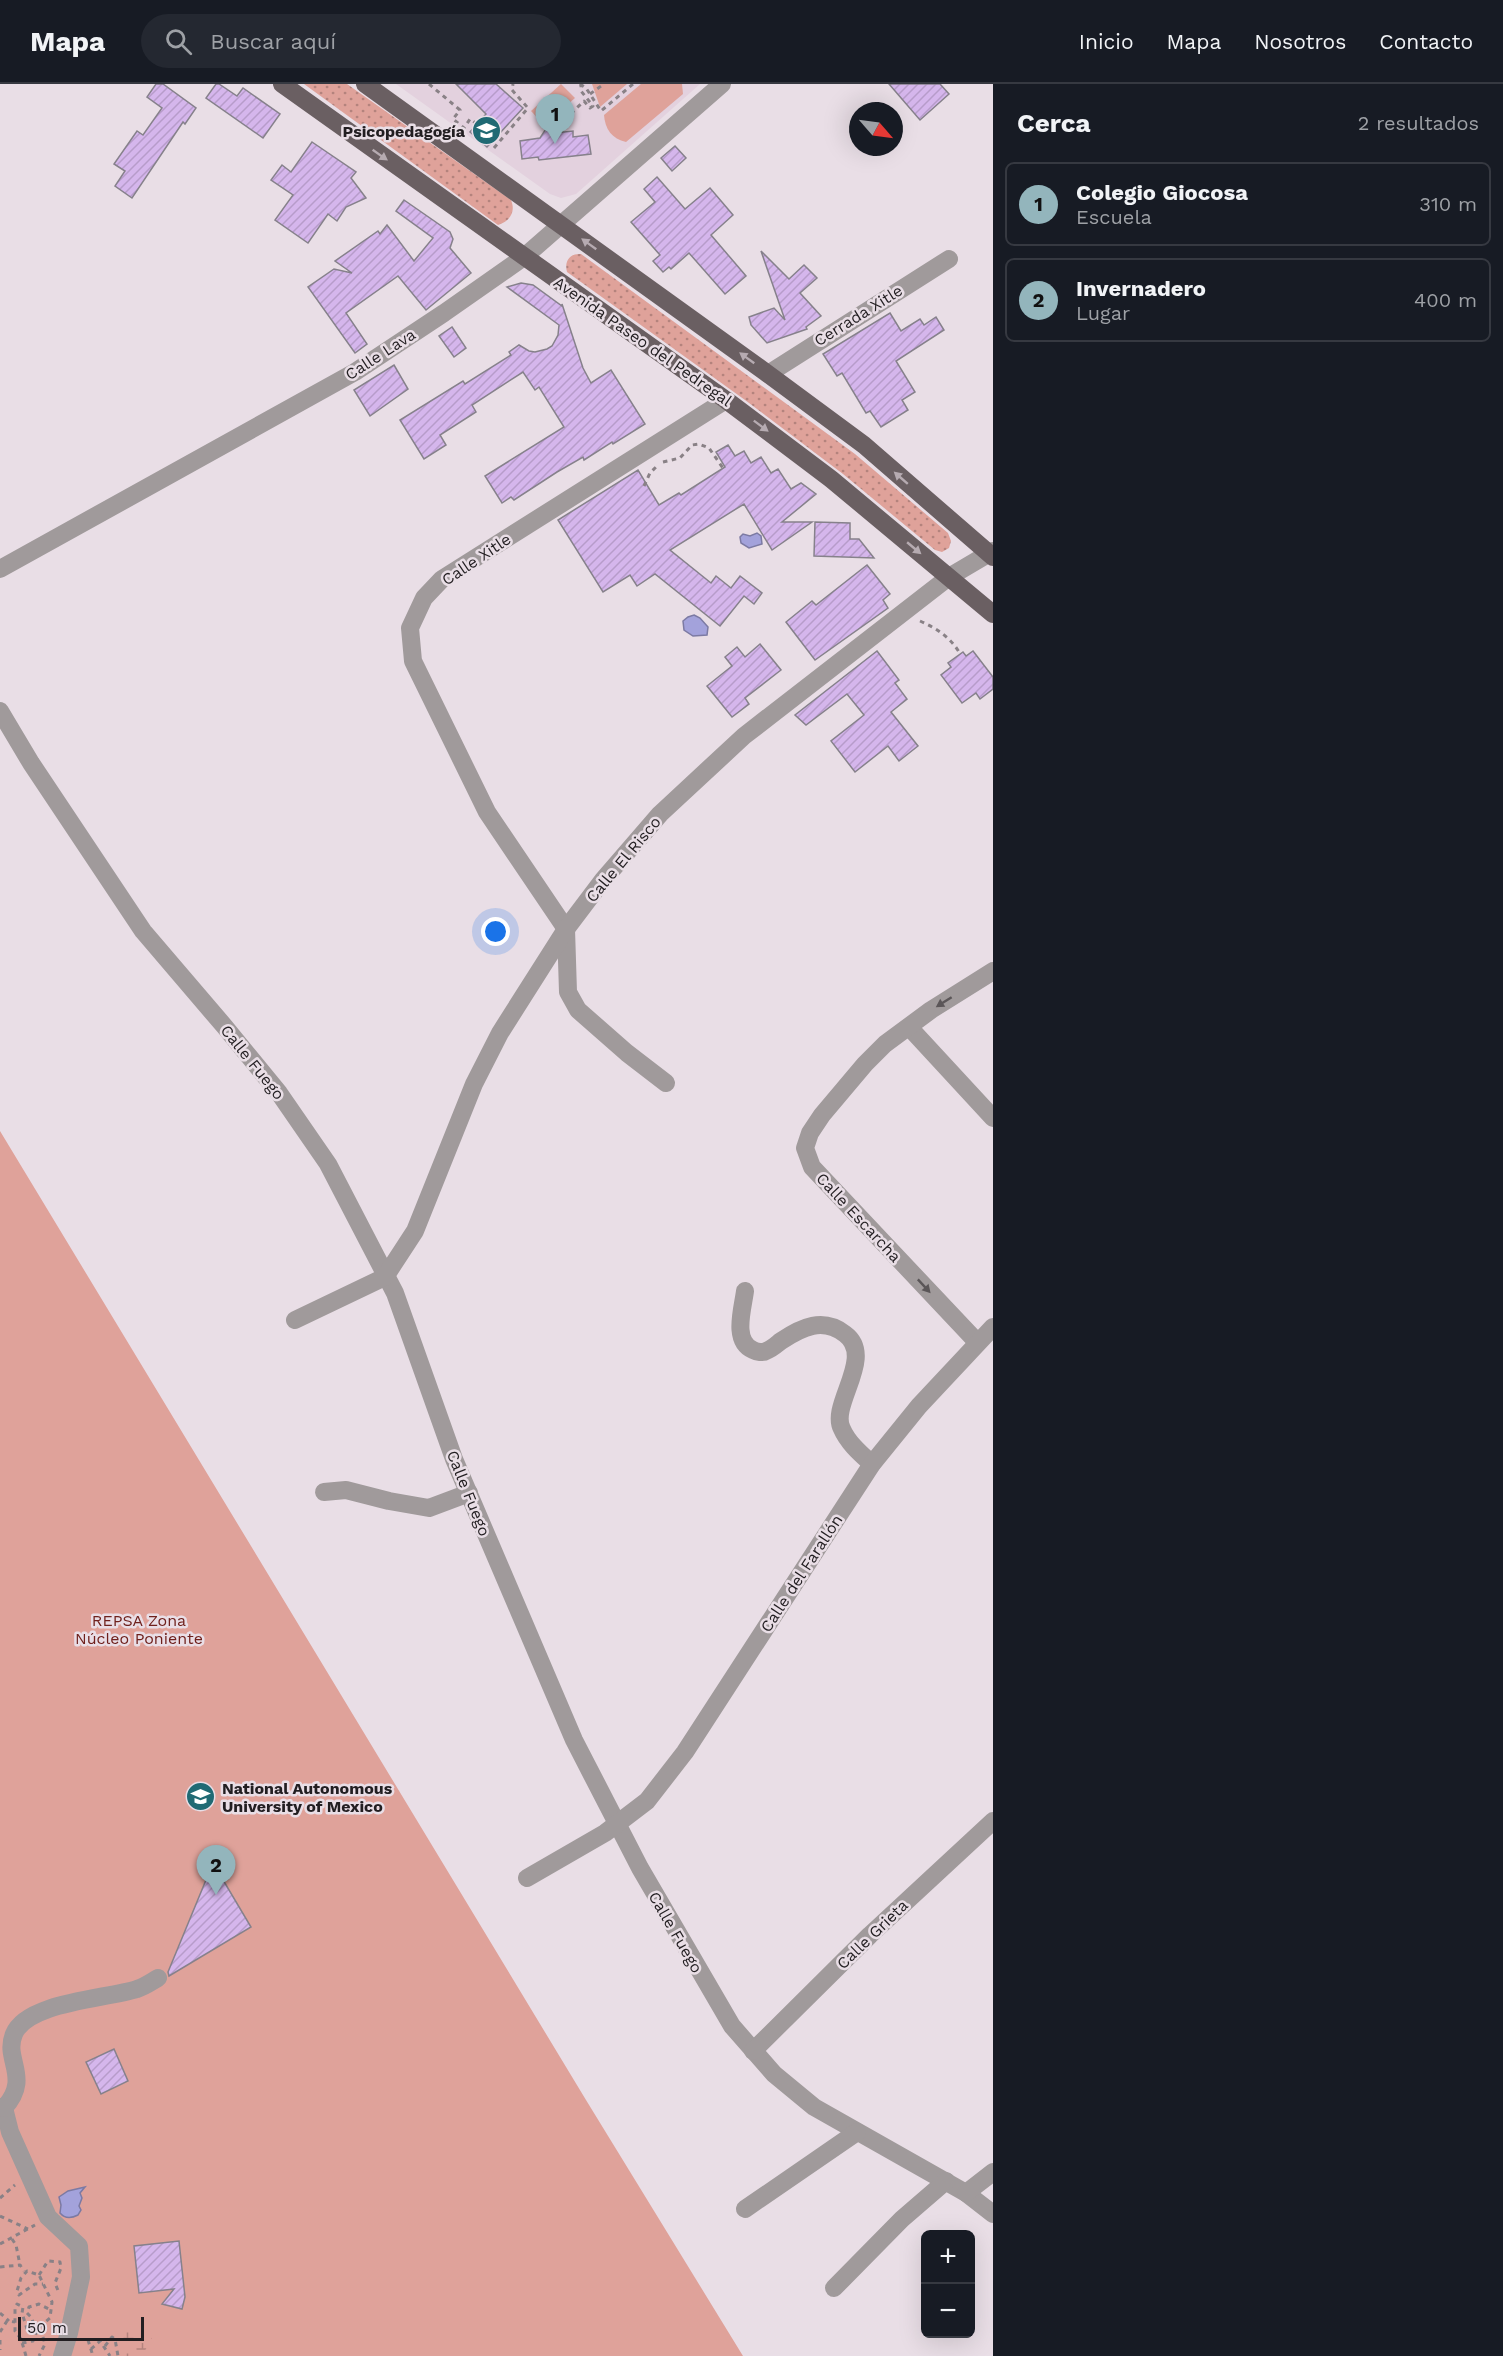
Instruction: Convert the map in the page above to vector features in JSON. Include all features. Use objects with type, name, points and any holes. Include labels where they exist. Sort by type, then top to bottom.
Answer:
[{"type":"main road","name":"Avenida Paseo del Pedregal","points":[[282,84],[726,400],[831,479],[993,614]]},
{"type":"main road","points":[[365,84],[768,374],[864,446],[992,554]]},
{"type":"street","name":"Calle Lava","points":[[0,569],[355,372],[524,257],[722,84]]},
{"type":"street","name":"Cerrada Xitle","points":[[768,374],[949,259]]},
{"type":"street","name":"Calle Xitle","points":[[566,929],[487,812],[412,662],[410,628],[424,598],[442,579],[726,400]]},
{"type":"street","name":"Calle El Risco","points":[[385,1277],[415,1231],[474,1084],[500,1033],[566,929],[603,880],[660,814],[744,736],[949,577],[992,554]]},
{"type":"street","name":"Calle Fuego","points":[[0,711],[31,764],[143,932],[279,1093],[328,1164],[395,1293],[469,1493],[574,1740],[682,1943],[732,2026],[774,2074],[814,2107],[946,2181],[993,2214]]},
{"type":"street","points":[[566,929],[568,992],[578,1011],[666,1083]]},
{"type":"street","name":"Calle Escarcha","points":[[977,1342],[812,1167],[805,1148],[810,1133],[822,1115],[865,1064],[909,1027],[993,971]]},
{"type":"street","points":[[909,1027],[993,1118]]},
{"type":"street","points":[[295,1320],[385,1277]]},
{"type":"street","points":[[746,1291],[740,1325],[742,1338],[747,1347],[754,1351],[765,1352],[806,1326],[819,1324],[832,1327],[847,1335],[855,1351],[854,1374],[840,1407],[840,1428],[855,1448],[872,1464]]},
{"type":"street","name":"Calle del Farallón","points":[[527,1878],[618,1825],[647,1801],[685,1752],[872,1464],[918,1406],[993,1327]]},
{"type":"street","points":[[324,1492],[346,1490],[429,1508],[469,1493]]},
{"type":"street","name":"Calle Grieta","points":[[753,2051],[870,1935],[993,1821]]},
{"type":"street","points":[[62,2356],[81,2277],[79,2247],[48,2217],[10,2132],[2,2107],[10,2101],[17,2087],[18,2080],[11,2044],[13,2035],[24,2020],[40,2011],[138,1989],[158,1978]]},
{"type":"street","points":[[745,2209],[857,2132]]},
{"type":"street","points":[[966,2193],[993,2172]]},
{"type":"street","points":[[834,2288],[902,2219],[946,2181]]},
{"type":"path","points":[[429,84],[460,110],[453,119],[464,128],[470,119],[477,124]]},
{"type":"path","points":[[494,148],[528,108],[512,90],[513,84]]},
{"type":"path","points":[[581,84],[601,111],[633,84]]},
{"type":"path","points":[[563,132],[556,127],[584,101],[590,108],[593,106],[581,91],[581,84]]},
{"type":"path","points":[[590,94],[604,84]]},
{"type":"path","points":[[644,486],[656,466],[682,457],[694,444],[709,448],[725,471]]},
{"type":"path","points":[[920,621],[949,639],[959,652]]},
{"type":"path","points":[[0,2216],[28,2229]]},
{"type":"path","points":[[0,2244],[48,2217]]},
{"type":"path","points":[[12,2239],[20,2265],[25,2271],[39,2275]]},
{"type":"path","points":[[39,2275],[48,2261],[60,2262],[61,2268],[55,2283],[61,2296]]},
{"type":"path","points":[[0,2267],[20,2265]]},
{"type":"path","points":[[25,2271],[17,2291],[28,2332],[34,2328],[32,2318],[27,2313],[29,2307],[39,2304],[51,2310]]},
{"type":"path","points":[[22,2343],[33,2341],[37,2331],[46,2319],[50,2318],[54,2302],[39,2275]]},
{"type":"path","points":[[19,2295],[35,2284],[43,2284]]},
{"type":"path","points":[[19,2305],[15,2307],[15,2331],[26,2356]]},
{"type":"path","points":[[0,2313],[9,2321],[15,2322]]},
{"type":"path","points":[[0,2332],[9,2321]]},
{"type":"path","points":[[37,2331],[42,2334],[45,2344],[39,2356]]},
{"type":"path","points":[[105,2346],[112,2337],[115,2339],[118,2356]]},
{"type":"path","points":[[0,2340],[0,2350]]},
{"type":"path","points":[[88,2340],[93,2356]]},
{"type":"path","points":[[91,2349],[100,2341],[110,2356]]},
{"type":"shaded area","points":[[396,84],[700,84],[576,194],[561,198],[550,194]]},
{"type":"green space","points":[[304,84],[347,84],[511,200],[513,208],[511,216],[498,225]]},
{"type":"green space","points":[[561,84],[575,98],[544,125],[531,111]]},
{"type":"green space","points":[[592,84],[627,84],[600,107]]},
{"type":"green space","points":[[641,84],[682,84],[683,94],[626,142],[621,141],[610,133],[604,115]]},
{"type":"green space","points":[[581,254],[855,454],[948,533],[951,541],[949,548],[942,552],[935,550],[843,474],[745,400],[567,272],[566,264],[569,258]]},
{"type":"green space","name":"National Autonomous University of Mexico","points":[[0,1131],[586,2100],[743,2356],[0,2356]]},
{"type":"green space","points":[[127,2328],[133,2328],[152,2338],[142,2356],[125,2356],[125,2345],[128,2345],[127,2342],[123,2342]]},
{"type":"water","points":[[757,533],[761,536],[762,544],[749,548],[741,543],[740,537],[743,534],[750,536]]},
{"type":"water","points":[[694,615],[708,627],[707,635],[693,636],[684,630],[683,621]]},
{"type":"water","points":[[85,2187],[80,2193],[81,2210],[78,2215],[69,2217],[62,2215],[59,2197],[68,2191]]},
{"type":"building","points":[[156,84],[163,84],[196,108],[185,124],[183,122],[132,198],[115,186],[125,171],[114,164],[137,131],[143,135],[162,108],[147,97]]},
{"type":"building","points":[[216,84],[237,96],[243,88],[280,114],[263,138],[206,98]]},
{"type":"building","points":[[456,84],[496,84],[523,108],[487,147],[470,132],[486,114]]},
{"type":"building","points":[[889,84],[940,84],[949,94],[920,120]]},
{"type":"building","points":[[553,118],[555,133],[573,131],[573,137],[588,135],[591,154],[539,160],[538,157],[522,159],[520,141],[540,138]]},
{"type":"building","points":[[312,142],[356,172],[351,178],[366,198],[346,207],[337,221],[328,214],[308,243],[275,220],[293,195],[271,180],[282,165],[291,172]]},
{"type":"building","points":[[675,146],[686,158],[672,171],[661,158]]},
{"type":"building","points":[[657,177],[685,209],[710,188],[733,215],[711,235],[746,276],[725,294],[689,253],[671,269],[669,267],[663,272],[653,261],[660,255],[631,222],[655,202],[644,189]]},
{"type":"building","points":[[404,200],[450,232],[453,239],[450,248],[471,273],[426,310],[398,276],[346,313],[367,344],[355,353],[308,287],[334,269],[352,273],[335,261],[378,231],[380,234],[387,225],[414,261],[433,238],[396,211]]},
{"type":"building","points":[[761,251],[789,279],[804,265],[817,278],[800,293],[821,316],[806,327],[807,329],[767,343],[751,325],[749,317],[774,308],[785,320]]},
{"type":"building","points":[[521,283],[533,285],[562,306],[562,304],[583,368],[591,383],[611,370],[645,424],[584,460],[583,457],[557,472],[514,500],[511,497],[502,503],[485,476],[564,427],[539,387],[535,390],[523,372],[472,405],[476,412],[440,435],[446,445],[424,459],[400,420],[463,381],[465,384],[511,355],[509,352],[519,345],[535,352],[552,346],[558,335],[559,325],[507,287]]},
{"type":"building","points":[[890,313],[901,331],[920,319],[924,325],[936,317],[944,330],[896,361],[915,392],[902,400],[908,410],[881,427],[870,411],[866,413],[842,373],[837,376],[823,354]]},
{"type":"building","points":[[452,327],[466,348],[454,357],[439,336]]},
{"type":"building","points":[[394,365],[408,389],[370,416],[354,390]]},
{"type":"building","points":[[728,445],[735,456],[744,451],[751,463],[761,457],[771,473],[778,469],[791,489],[801,483],[816,494],[782,522],[812,522],[772,550],[744,504],[670,550],[711,583],[716,576],[731,588],[740,576],[762,593],[754,604],[744,596],[720,626],[655,574],[637,586],[630,575],[603,592],[558,520],[638,470],[659,505],[679,493],[681,495],[725,467],[716,452]]},
{"type":"building","points":[[815,522],[850,523],[850,539],[859,539],[874,558],[814,556]]},
{"type":"building","points":[[867,565],[890,594],[883,600],[888,608],[815,660],[786,622],[812,601],[816,605]]},
{"type":"building","points":[[760,644],[781,670],[745,698],[749,704],[732,717],[707,686],[732,666],[725,657],[737,647],[745,657]]},
{"type":"building","points":[[877,651],[899,680],[895,683],[907,699],[891,712],[918,746],[899,761],[888,746],[855,772],[831,741],[864,715],[847,694],[806,725],[795,715]]},
{"type":"building","points":[[973,651],[993,677],[993,689],[980,699],[976,693],[962,703],[941,675],[951,667],[948,663],[963,652],[966,656]]},
{"type":"building","points":[[213,1863],[251,1927],[169,1976],[168,1972]]},
{"type":"building","points":[[114,2049],[128,2081],[101,2094],[86,2062]]},
{"type":"building","points":[[179,2241],[185,2297],[182,2309],[162,2304],[174,2289],[139,2293],[134,2246]]},
{"type":"place","name":"Psicopedagogía","points":[[486,131]]},
{"type":"place","name":"Colegio Giocosa","points":[[555,144]]},
{"type":"place","name":"National Autonomous University of Mexico","points":[[201,1797]]},
{"type":"place","name":"Invernadero","points":[[216,1895]]},
{"type":"park label","name":"REPSA Zona Núcleo Poniente","points":[[139,1629]]}]
